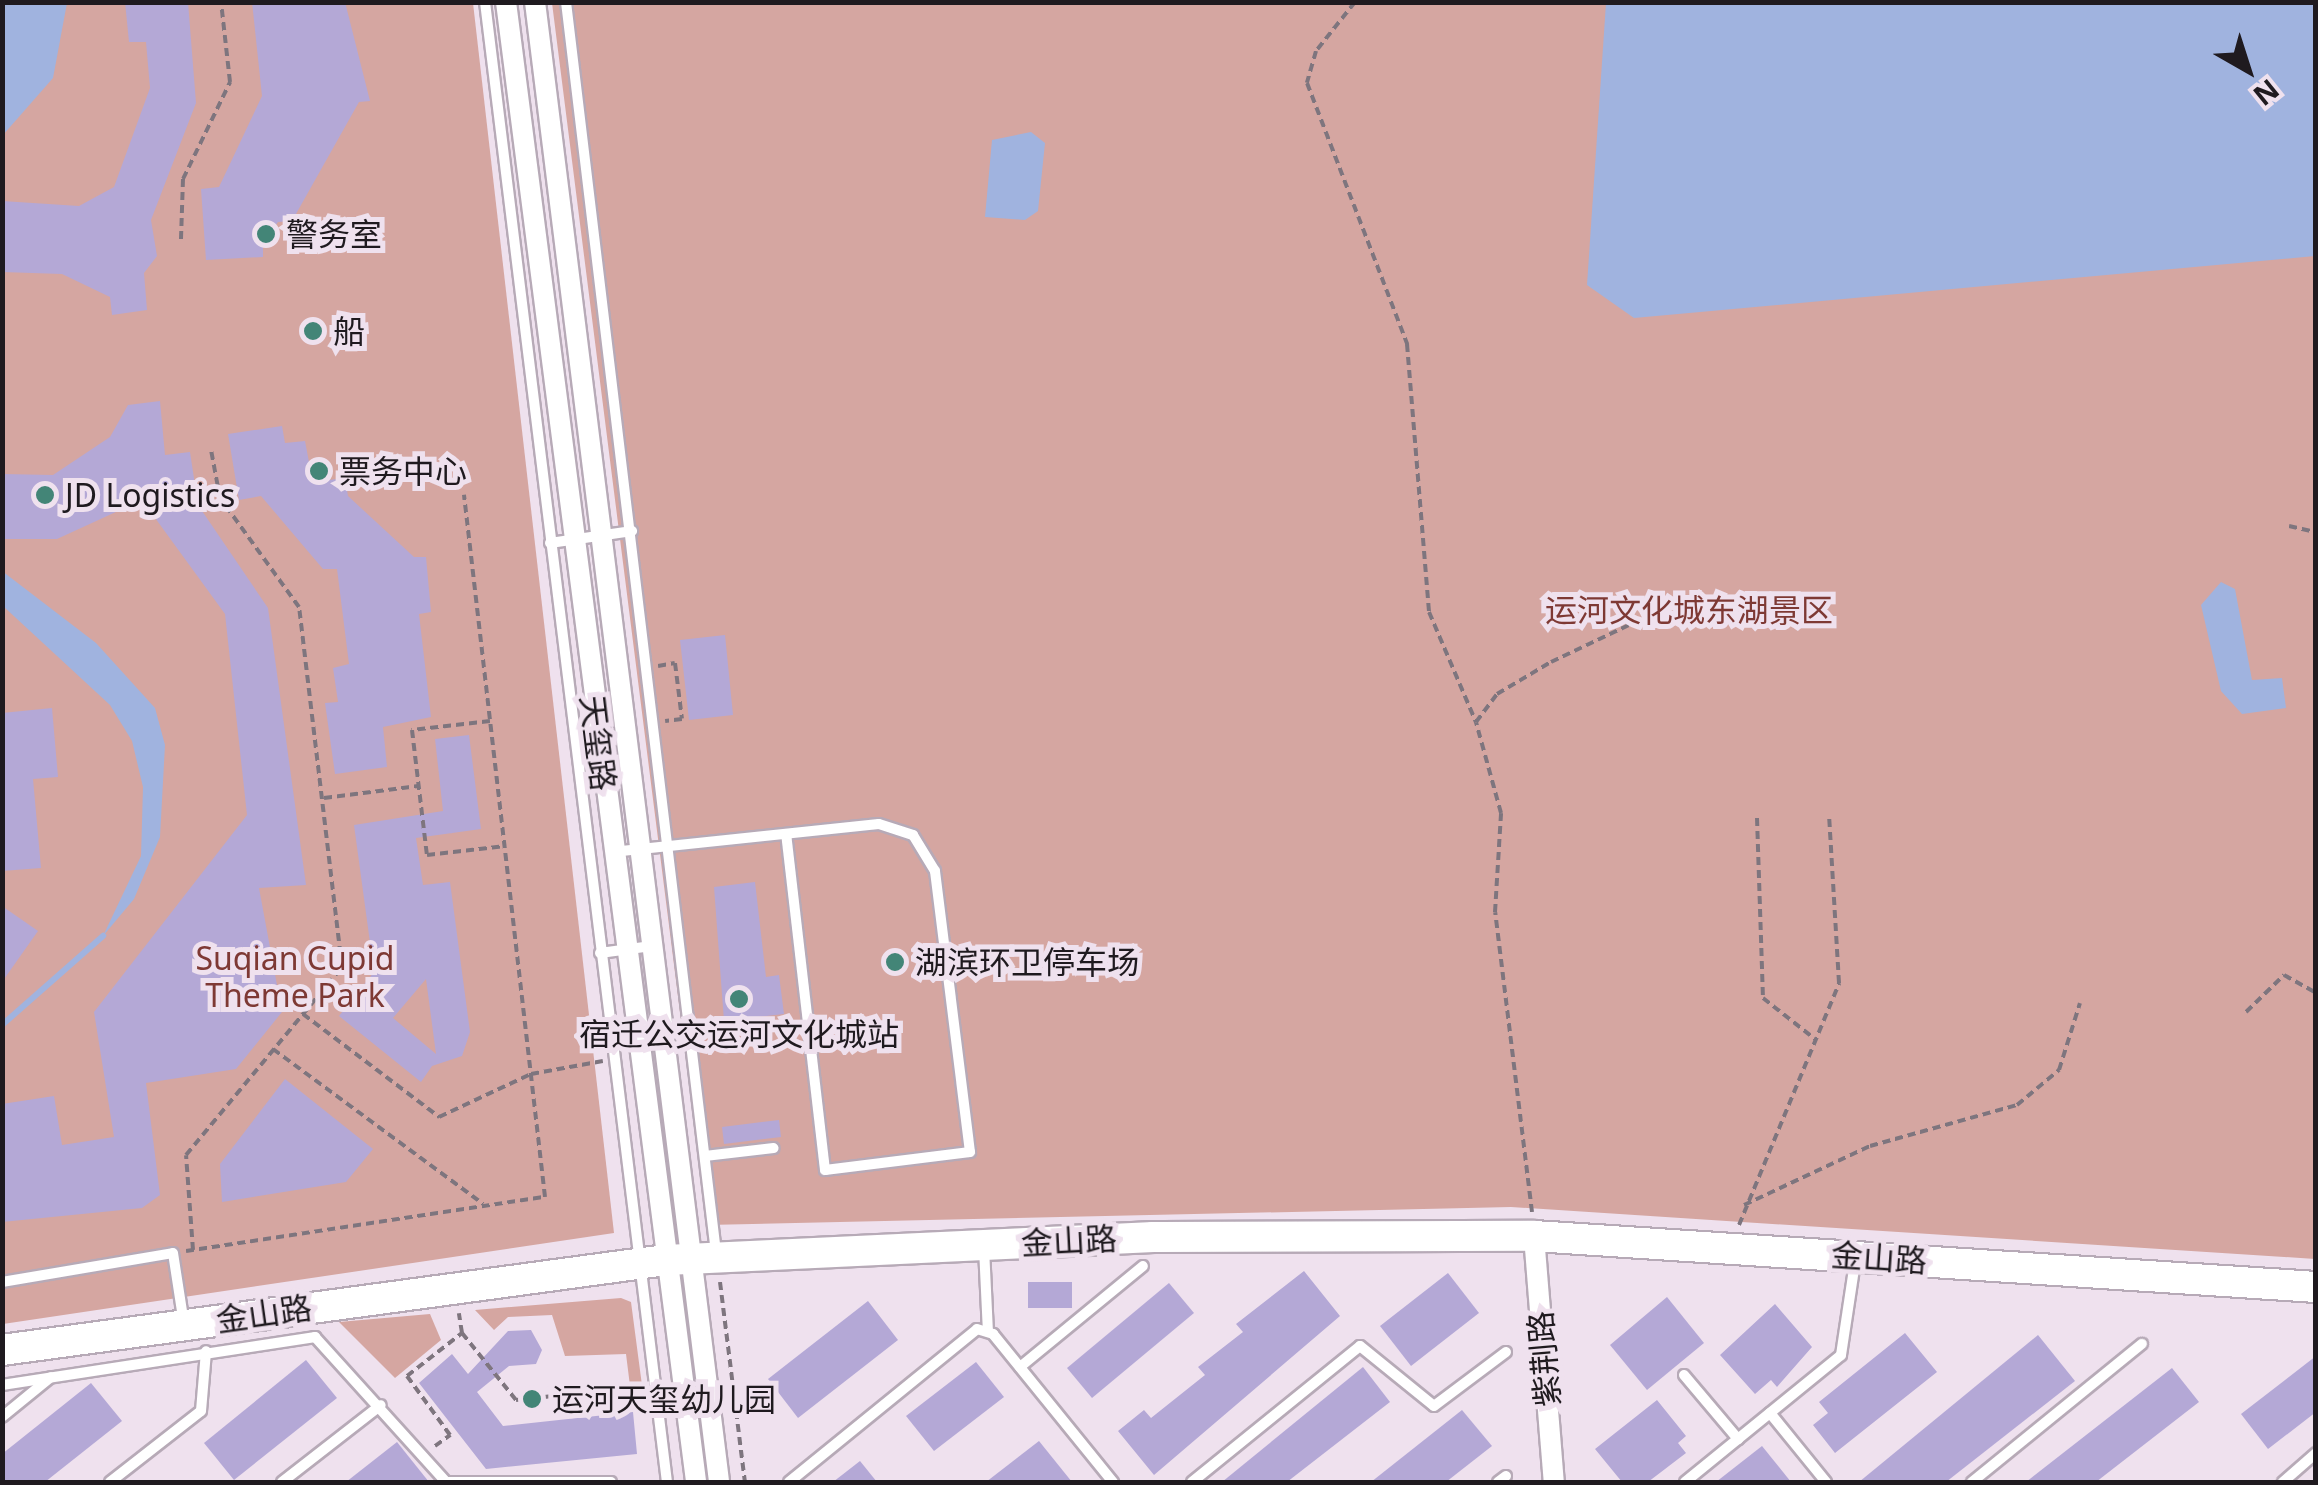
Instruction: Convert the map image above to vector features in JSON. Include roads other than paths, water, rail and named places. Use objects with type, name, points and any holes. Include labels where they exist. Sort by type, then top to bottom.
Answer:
[{"type":"street","name":"天玺路","points":[[506,2],[624,950],[719,1482]]},
{"type":"street","name":"天玺路","points":[[535,2],[652,946],[696,1482]]},
{"type":"street","name":"金山路","points":[[2,1350],[677,1260],[984,1245],[1534,1236],[2316,1287]]},
{"type":"street","name":"紫荆路","points":[[1534,1236],[1554,1482]]},
{"type":"street","name":"金山路","points":[[2142,1278],[2316,1304]]},
{"type":"lane","points":[[484,2],[613,1059],[677,1260]]},
{"type":"lane","points":[[566,2],[705,1156],[677,1260],[667,1482]]},
{"type":"lane","points":[[550,543],[632,531]]},
{"type":"lane","points":[[611,852],[879,824],[913,836],[928,855],[970,1152],[825,1170],[786,835]]},
{"type":"lane","points":[[600,953],[652,946]]},
{"type":"lane","points":[[705,1156],[774,1148]]},
{"type":"lane","points":[[984,1245],[988,1332]]},
{"type":"lane","points":[[2,1282],[173,1254],[184,1325]]},
{"type":"lane","points":[[1684,1482],[1848,1345],[1856,1256]]},
{"type":"lane","points":[[1020,1367],[1143,1266]]},
{"type":"lane","points":[[789,1482],[977,1329],[988,1332],[1020,1367],[1114,1482]]},
{"type":"lane","points":[[2,1384],[315,1336],[447,1482],[611,1482]]},
{"type":"lane","points":[[1972,1482],[2142,1344]]},
{"type":"lane","points":[[1192,1482],[1360,1346],[1434,1406],[1506,1352]]},
{"type":"lane","points":[[110,1482],[200,1410],[206,1351]]},
{"type":"lane","points":[[1684,1375],[1738,1439]]},
{"type":"lane","points":[[2,1417],[52,1376]]},
{"type":"lane","points":[[282,1482],[381,1405]]},
{"type":"lane","points":[[1770,1413],[1826,1482]]},
{"type":"lane","points":[[2283,1482],[2316,1453]]},
{"type":"water","points":[[3,2],[67,3],[53,78],[3,135]]},
{"type":"water","points":[[1606,3],[2315,3],[2315,256],[1634,318],[1587,285]]},
{"type":"water","points":[[1031,132],[1045,143],[1038,211],[1025,220],[985,217],[992,140]]},
{"type":"water","points":[[2,571],[96,643],[155,708],[165,745],[160,837],[134,899],[103,936],[141,856],[143,787],[132,741],[110,705],[3,606]]},
{"type":"water","points":[[2221,582],[2235,589],[2252,680],[2282,678],[2286,708],[2242,714],[2221,691],[2201,605]]},
{"type":"waterway","points":[[2,1025],[103,936]]},
{"type":"place","name":"警务室","points":[[266,234]]},
{"type":"place","name":"船","points":[[313,331]]},
{"type":"place","name":"票务中心","points":[[319,471]]},
{"type":"place","name":"JD Logistics","points":[[45,495]]},
{"type":"place","name":"湖滨环卫停车场","points":[[895,962]]},
{"type":"place","name":"宿迁公交运河文化城站","points":[[739,999]]},
{"type":"place","name":"运河天玺幼儿园","points":[[532,1399]]},
{"type":"park label","name":"运河文化城东湖景区","points":[[1689,610]]},
{"type":"park label","name":"Suqian Cupid Theme Park","points":[[295,978]]}]
